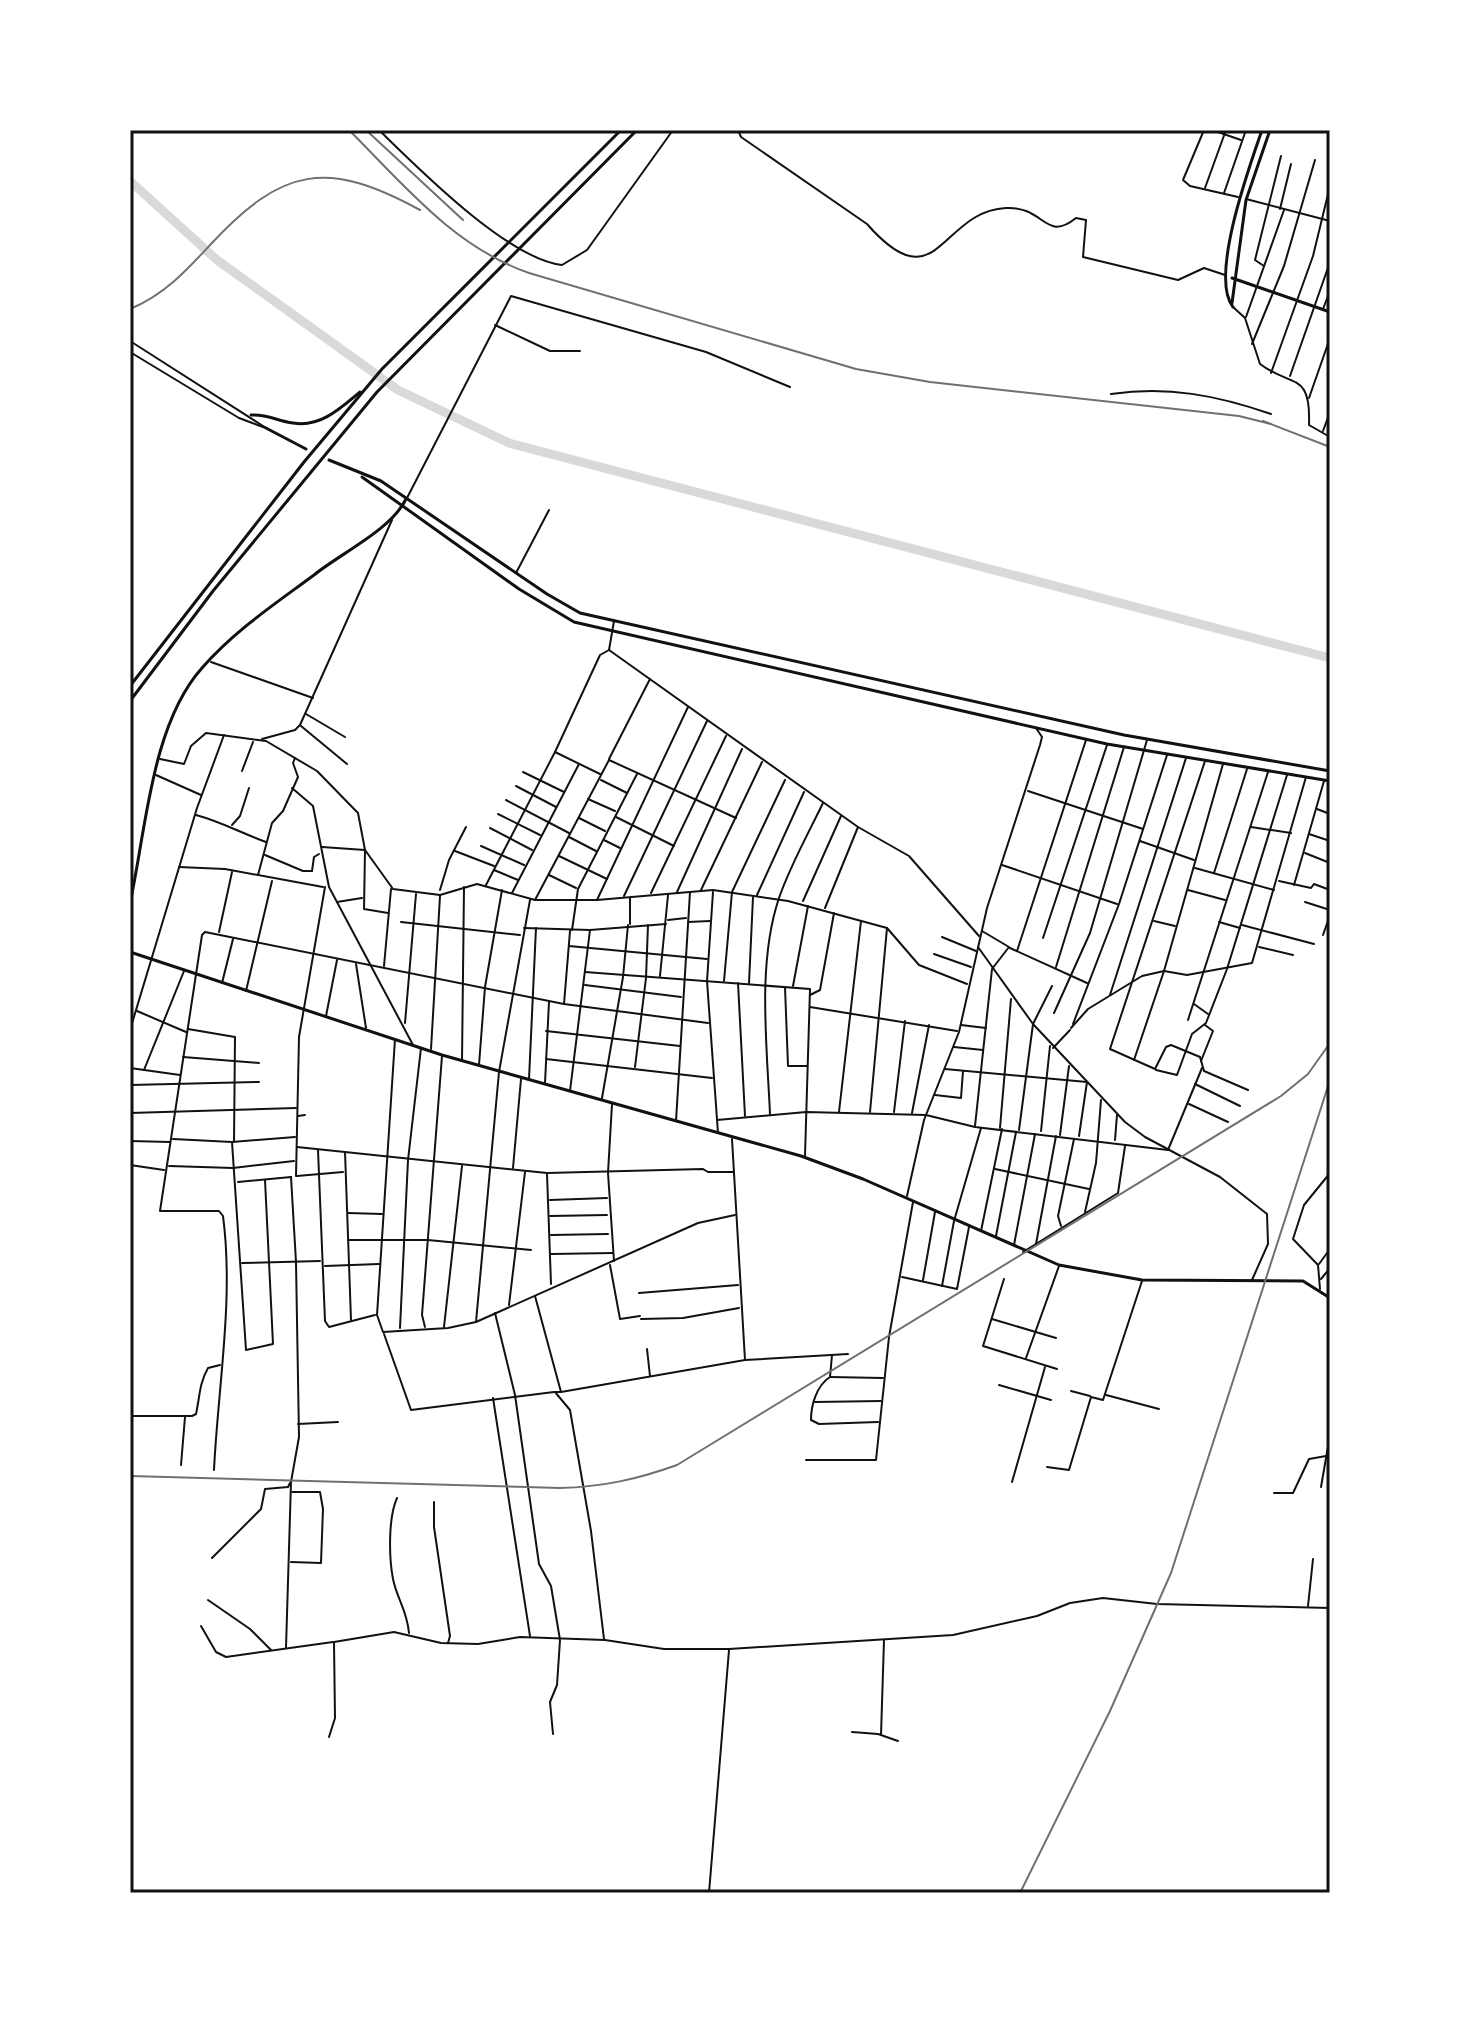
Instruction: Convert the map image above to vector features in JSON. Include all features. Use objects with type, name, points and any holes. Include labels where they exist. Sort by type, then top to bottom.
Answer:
[{"type":"main road","points":[[130,686],[319,442],[382,369],[621,130]]},
{"type":"main road","points":[[130,701],[213,591],[377,392],[637,130]]},
{"type":"main road","points":[[1233,307],[1226,294],[1226,276],[1238,197],[1262,130]]},
{"type":"main road","points":[[1233,307],[1233,278],[1246,199],[1270,130]]},
{"type":"main road","points":[[1243,182],[1251,184]]},
{"type":"main road","points":[[1226,276],[1330,312]]},
{"type":"main road","points":[[251,415],[269,414],[307,424],[336,413],[369,385]]},
{"type":"main road","points":[[264,427],[306,449]]},
{"type":"main road","points":[[329,460],[381,481],[569,609],[1031,716],[1147,740],[1330,771]]},
{"type":"main road","points":[[359,474],[560,616],[610,631],[1107,744],[1330,781]]},
{"type":"main road","points":[[130,903],[159,759],[177,709],[203,666],[240,629],[348,548],[392,520],[407,498]]},
{"type":"main road","points":[[1031,716],[1033,727]]},
{"type":"main road","points":[[130,952],[442,1055],[805,1158],[1059,1265],[1142,1280],[1303,1281],[1330,1298]]},
{"type":"street","points":[[379,130],[494,232],[529,255],[562,265],[587,250],[673,130]]},
{"type":"street","points":[[738,130],[741,137],[867,224],[880,239],[906,257],[924,257],[981,213],[1017,208],[1030,211],[1055,229],[1062,229],[1081,216],[1086,220],[1083,257],[1178,280],[1204,268],[1226,276]]},
{"type":"street","points":[[1204,130],[1183,180],[1190,186],[1238,197]]},
{"type":"street","points":[[1212,130],[1242,140]]},
{"type":"street","points":[[1224,194],[1246,130]]},
{"type":"street","points":[[1204,189],[1225,132]]},
{"type":"street","points":[[1264,266],[1255,260],[1281,156]]},
{"type":"street","points":[[1252,344],[1274,292],[1315,160]]},
{"type":"street","points":[[1245,318],[1282,209],[1291,164]]},
{"type":"street","points":[[1271,373],[1298,300],[1330,186]]},
{"type":"street","points":[[1246,199],[1330,221]]},
{"type":"street","points":[[1290,377],[1330,262]]},
{"type":"street","points":[[1323,309],[1330,291]]},
{"type":"street","points":[[407,498],[511,296],[706,352],[790,387]]},
{"type":"street","points":[[1233,307],[1245,318],[1260,364],[1271,373],[1290,377],[1308,399]]},
{"type":"street","points":[[494,325],[550,351],[580,351]]},
{"type":"street","points":[[1330,338],[1308,399],[1309,425],[1330,437]]},
{"type":"street","points":[[130,341],[251,415],[264,427]]},
{"type":"street","points":[[130,352],[239,418],[264,427]]},
{"type":"street","points":[[1111,394],[1175,389],[1239,403],[1271,414]]},
{"type":"street","points":[[1322,432],[1330,412]]},
{"type":"street","points":[[515,573],[549,510]]},
{"type":"street","points":[[159,759],[182,765],[191,746],[203,734],[224,733],[253,741],[295,730],[300,725],[392,520]]},
{"type":"street","points":[[609,650],[614,621]]},
{"type":"street","points":[[609,650],[786,779],[858,827],[909,856],[980,937]]},
{"type":"street","points":[[486,886],[555,752],[600,655],[609,650]]},
{"type":"street","points":[[210,661],[313,698]]},
{"type":"street","points":[[535,900],[650,678]]},
{"type":"street","points":[[597,900],[688,706]]},
{"type":"street","points":[[305,714],[345,737]]},
{"type":"street","points":[[624,897],[708,720]]},
{"type":"street","points":[[300,725],[347,764]]},
{"type":"street","points":[[907,1199],[926,1115],[959,1032],[981,930],[1042,737],[1033,727]]},
{"type":"street","points":[[130,1030],[178,867],[224,733]]},
{"type":"street","points":[[651,895],[726,735]]},
{"type":"street","points":[[262,739],[296,756],[346,797],[358,813],[365,850],[365,910],[388,913]]},
{"type":"street","points":[[1017,951],[1086,739]]},
{"type":"street","points":[[1054,1013],[1072,975],[1100,898],[1147,740]]},
{"type":"street","points":[[242,771],[253,741]]},
{"type":"street","points":[[1043,938],[1107,744]]},
{"type":"street","points":[[676,893],[743,747]]},
{"type":"street","points":[[1056,967],[1124,747]]},
{"type":"street","points":[[555,752],[601,774]]},
{"type":"street","points":[[1071,1028],[1119,904],[1167,754]]},
{"type":"street","points":[[257,876],[272,823],[283,811],[298,777],[293,763],[296,756]]},
{"type":"street","points":[[1110,997],[1113,977],[1186,757]]},
{"type":"street","points":[[609,760],[736,818]]},
{"type":"street","points":[[1205,760],[1110,1049],[1175,1077],[1192,1034],[1205,1024],[1227,969],[1287,774]]},
{"type":"street","points":[[701,891],[762,762]]},
{"type":"street","points":[[1134,1061],[1164,971],[1223,763]]},
{"type":"street","points":[[512,893],[579,764]]},
{"type":"street","points":[[1214,873],[1247,768]]},
{"type":"street","points":[[1188,1020],[1268,771]]},
{"type":"street","points":[[523,772],[564,792]]},
{"type":"street","points":[[564,1004],[574,900],[637,773]]},
{"type":"street","points":[[155,775],[202,795]]},
{"type":"street","points":[[1040,1133],[1052,1047],[1088,1009],[1132,985],[1142,976],[1164,971],[1187,975],[1252,963],[1264,931],[1306,777]]},
{"type":"street","points":[[724,981],[732,892],[786,779]]},
{"type":"street","points":[[599,780],[627,793]]},
{"type":"street","points":[[1294,885],[1324,780]]},
{"type":"street","points":[[516,786],[556,807]]},
{"type":"street","points":[[231,825],[240,816],[249,788]]},
{"type":"street","points":[[292,788],[313,806],[327,887],[303,1010],[296,1069],[296,1176]]},
{"type":"street","points":[[1027,790],[1144,829]]},
{"type":"street","points":[[749,983],[755,896],[805,791]]},
{"type":"street","points":[[587,799],[674,846]]},
{"type":"street","points":[[506,800],[597,851]]},
{"type":"street","points":[[770,1115],[764,984],[778,899],[823,803]]},
{"type":"street","points":[[1316,809],[1330,814]]},
{"type":"street","points":[[195,814],[231,825],[235,831],[266,842]]},
{"type":"street","points":[[498,814],[542,836]]},
{"type":"street","points":[[802,903],[841,815]]},
{"type":"street","points":[[578,817],[607,832]]},
{"type":"street","points":[[430,1051],[440,893],[454,850],[466,827]]},
{"type":"street","points":[[825,909],[858,827]]},
{"type":"street","points":[[1250,827],[1291,833]]},
{"type":"street","points":[[490,828],[534,851]]},
{"type":"street","points":[[1309,834],[1330,841]]},
{"type":"street","points":[[603,840],[621,849]]},
{"type":"street","points":[[1140,841],[1196,861]]},
{"type":"street","points":[[321,846],[365,850]]},
{"type":"street","points":[[481,846],[526,866]]},
{"type":"street","points":[[365,850],[391,888],[384,968]]},
{"type":"street","points":[[454,850],[519,880]]},
{"type":"street","points":[[264,854],[303,871],[312,871],[314,857],[322,853]]},
{"type":"street","points":[[1303,853],[1330,863]]},
{"type":"street","points":[[558,856],[607,879]]},
{"type":"street","points":[[1001,865],[1119,904]]},
{"type":"street","points":[[178,867],[233,871],[327,887]]},
{"type":"street","points":[[1193,868],[1275,890]]},
{"type":"street","points":[[218,934],[233,871]]},
{"type":"street","points":[[300,883],[303,871]]},
{"type":"street","points":[[548,875],[578,889]]},
{"type":"street","points":[[246,991],[272,880]]},
{"type":"street","points":[[1278,881],[1311,888],[1314,884],[1330,890]]},
{"type":"street","points":[[391,888],[440,893],[464,886],[486,886],[535,900],[597,900],[713,890],[778,899],[825,909],[887,928],[919,965],[967,984]]},
{"type":"street","points":[[462,1061],[464,886]]},
{"type":"street","points":[[327,887],[414,1046]]},
{"type":"street","points":[[479,1066],[485,987],[502,890]]},
{"type":"street","points":[[713,890],[707,981],[708,1023],[719,1134]]},
{"type":"street","points":[[1187,890],[1226,900]]},
{"type":"street","points":[[676,1122],[690,892]]},
{"type":"street","points":[[405,1025],[417,893]]},
{"type":"street","points":[[660,978],[669,894]]},
{"type":"street","points":[[601,1100],[623,977],[630,897]]},
{"type":"street","points":[[336,903],[365,898]]},
{"type":"street","points":[[476,1322],[499,1072],[530,899]]},
{"type":"street","points":[[1305,902],[1330,910]]},
{"type":"street","points":[[792,987],[808,905]]},
{"type":"street","points":[[810,995],[820,990],[834,912]]},
{"type":"street","points":[[1323,935],[1330,915]]},
{"type":"street","points":[[524,928],[590,930],[687,920],[711,921]]},
{"type":"street","points":[[839,1112],[861,920]]},
{"type":"street","points":[[1153,921],[1177,926]]},
{"type":"street","points":[[401,922],[522,936]]},
{"type":"street","points":[[1219,922],[1314,944]]},
{"type":"street","points":[[634,1068],[646,978],[648,925]]},
{"type":"street","points":[[529,1080],[536,928]]},
{"type":"street","points":[[870,1113],[887,928]]},
{"type":"street","points":[[570,1092],[583,1007],[590,930]]},
{"type":"street","points":[[981,930],[1009,947],[1088,984]]},
{"type":"street","points":[[214,1470],[218,1384],[222,1366],[223,1216],[219,1211],[205,1209],[160,1211],[182,1057],[202,935],[205,932],[564,1004],[708,1023]]},
{"type":"street","points":[[222,983],[233,937]]},
{"type":"street","points":[[942,937],[977,952]]},
{"type":"street","points":[[569,946],[708,959]]},
{"type":"street","points":[[978,947],[1011,996],[1052,1047],[1117,1115],[1168,1150],[1220,1177],[1267,1214],[1268,1244],[1252,1281]]},
{"type":"street","points":[[975,1127],[992,969],[1009,947]]},
{"type":"street","points":[[1259,947],[1293,955]]},
{"type":"street","points":[[934,954],[972,967]]},
{"type":"street","points":[[326,1016],[338,959]]},
{"type":"street","points":[[356,962],[366,1029]]},
{"type":"street","points":[[144,1070],[185,969]]},
{"type":"street","points":[[585,972],[810,989],[805,1158]]},
{"type":"street","points":[[738,982],[745,1116]]},
{"type":"street","points":[[585,985],[682,997]]},
{"type":"street","points":[[785,986],[788,1066],[808,1066]]},
{"type":"street","points":[[995,1239],[1010,1172],[1033,1024],[1052,986]]},
{"type":"street","points":[[981,1232],[1001,1129],[1011,996]]},
{"type":"street","points":[[545,1084],[549,1001]]},
{"type":"street","points":[[1193,1003],[1209,1015]]},
{"type":"street","points":[[810,1007],[881,1016],[959,1032]]},
{"type":"street","points":[[135,1011],[187,1030],[233,1034],[233,1168],[238,1182],[246,1350],[273,1344],[265,1180]]},
{"type":"street","points":[[894,1113],[905,1021]]},
{"type":"street","points":[[1201,1062],[1213,1031],[1205,1024]]},
{"type":"street","points":[[912,1114],[929,1025]]},
{"type":"street","points":[[960,1025],[986,1028]]},
{"type":"street","points":[[546,1031],[680,1046]]},
{"type":"street","points":[[395,1039],[377,1315],[411,1410],[515,1395],[561,1392],[745,1360],[848,1354]]},
{"type":"street","points":[[1155,1069],[1169,1045],[1200,1057],[1202,1068],[1168,1150]]},
{"type":"street","points":[[953,1047],[984,1050]]},
{"type":"street","points":[[400,1330],[408,1160],[421,1048]]},
{"type":"street","points":[[425,1327],[422,1315],[442,1055]]},
{"type":"street","points":[[182,1057],[259,1063]]},
{"type":"street","points":[[546,1059],[713,1078]]},
{"type":"street","points":[[1036,1244],[1069,1065]]},
{"type":"street","points":[[130,1068],[181,1075]]},
{"type":"street","points":[[1202,1068],[1248,1090]]},
{"type":"street","points":[[943,1069],[1087,1082]]},
{"type":"street","points":[[934,1095],[961,1098],[963,1071]]},
{"type":"street","points":[[513,1170],[521,1078]]},
{"type":"street","points":[[130,1085],[179,1087],[259,1082]]},
{"type":"street","points":[[1061,1227],[1058,1216],[1087,1082]]},
{"type":"street","points":[[1195,1084],[1240,1106]]},
{"type":"street","points":[[1085,1213],[1098,1140],[1101,1098]]},
{"type":"street","points":[[612,1103],[608,1173],[610,1234],[620,1319],[683,1318],[739,1308]]},
{"type":"street","points":[[1187,1103],[1228,1122]]},
{"type":"street","points":[[130,1113],[297,1108]]},
{"type":"street","points":[[717,1120],[806,1112],[912,1114],[981,1128],[1114,1141],[1168,1150]]},
{"type":"street","points":[[297,1116],[305,1115]]},
{"type":"street","points":[[1114,1141],[1117,1115]]},
{"type":"street","points":[[942,1286],[954,1221],[981,1128]]},
{"type":"street","points":[[1014,1246],[1035,1133]]},
{"type":"street","points":[[130,1141],[233,1142],[296,1137]]},
{"type":"street","points":[[732,1137],[739,1308],[745,1360]]},
{"type":"street","points":[[1023,1252],[1118,1193],[1126,1144]]},
{"type":"street","points":[[297,1147],[547,1173],[703,1169],[708,1172],[733,1172]]},
{"type":"street","points":[[318,1149],[325,1321],[329,1327],[377,1315]]},
{"type":"street","points":[[345,1152],[351,1321]]},
{"type":"street","points":[[130,1165],[233,1168],[295,1161]]},
{"type":"street","points":[[444,1328],[462,1165]]},
{"type":"street","points":[[995,1169],[1090,1189]]},
{"type":"street","points":[[509,1306],[525,1171]]},
{"type":"street","points":[[238,1182],[344,1172]]},
{"type":"street","points":[[547,1173],[551,1286]]},
{"type":"street","points":[[1320,1289],[1318,1265],[1293,1239],[1304,1205],[1330,1173]]},
{"type":"street","points":[[286,1648],[291,1482],[299,1437],[296,1424],[296,1262],[291,1177]]},
{"type":"street","points":[[548,1200],[609,1198]]},
{"type":"street","points":[[806,1460],[876,1460],[884,1378],[913,1202]]},
{"type":"street","points":[[923,1281],[935,1212]]},
{"type":"street","points":[[347,1213],[382,1214]]},
{"type":"street","points":[[549,1216],[610,1215]]},
{"type":"street","points":[[383,1332],[444,1328],[476,1322],[698,1223],[735,1215]]},
{"type":"street","points":[[900,1277],[957,1289],[969,1227]]},
{"type":"street","points":[[549,1235],[610,1234]]},
{"type":"street","points":[[348,1240],[428,1240],[531,1250]]},
{"type":"street","points":[[1318,1265],[1330,1249]]},
{"type":"street","points":[[550,1254],[613,1253]]},
{"type":"street","points":[[241,1263],[380,1264]]},
{"type":"street","points":[[1025,1360],[1059,1265]]},
{"type":"street","points":[[1320,1280],[1330,1268]]},
{"type":"street","points":[[1004,1279],[983,1346],[1057,1369]]},
{"type":"street","points":[[1071,1391],[1102,1400],[1142,1280]]},
{"type":"street","points":[[639,1293],[738,1285]]},
{"type":"street","points":[[535,1294],[561,1392]]},
{"type":"street","points":[[495,1312],[515,1395],[539,1564],[551,1586],[560,1640],[557,1685],[550,1702],[553,1734]]},
{"type":"street","points":[[991,1319],[1056,1338]]},
{"type":"street","points":[[647,1349],[650,1376]]},
{"type":"street","points":[[830,1377],[832,1355]]},
{"type":"street","points":[[130,1416],[196,1414],[198,1389],[208,1368],[222,1366]]},
{"type":"street","points":[[1012,1482],[1045,1366]]},
{"type":"street","points":[[880,1422],[813,1422],[811,1406],[822,1382],[830,1377],[884,1378]]},
{"type":"street","points":[[999,1385],[1051,1400]]},
{"type":"street","points":[[555,1392],[570,1410],[591,1531],[605,1640]]},
{"type":"street","points":[[1105,1394],[1159,1409]]},
{"type":"street","points":[[1047,1467],[1068,1471],[1091,1397]]},
{"type":"street","points":[[493,1398],[530,1638]]},
{"type":"street","points":[[815,1402],[882,1401]]},
{"type":"street","points":[[181,1465],[185,1416]]},
{"type":"street","points":[[296,1424],[338,1422]]},
{"type":"street","points":[[1321,1487],[1330,1435]]},
{"type":"street","points":[[1274,1493],[1293,1493],[1309,1459],[1326,1456]]},
{"type":"street","points":[[212,1558],[261,1509],[265,1489],[288,1487],[291,1482]]},
{"type":"street","points":[[289,1562],[321,1563],[323,1545],[320,1492],[291,1492]]},
{"type":"street","points":[[397,1498],[391,1523],[393,1578],[406,1607],[408,1635]]},
{"type":"street","points":[[434,1502],[434,1527],[450,1636],[448,1643]]},
{"type":"street","points":[[1308,1607],[1313,1559]]},
{"type":"street","points":[[201,1626],[221,1656],[394,1632],[448,1643],[478,1644],[530,1638],[605,1640],[644,1648],[729,1649],[953,1635],[1037,1616],[1070,1603],[1103,1598],[1157,1604],[1330,1608]]},
{"type":"street","points":[[208,1600],[250,1629],[272,1651]]},
{"type":"street","points":[[881,1735],[884,1638]]},
{"type":"street","points":[[329,1737],[335,1718],[334,1642]]},
{"type":"street","points":[[709,1893],[729,1649]]},
{"type":"street","points":[[852,1732],[881,1735],[898,1741]]},
{"type":"waterway","points":[[130,181],[217,260],[398,390],[509,443],[1330,658]]},
{"type":"railway","points":[[349,130],[410,193],[454,231],[502,262],[529,273],[856,369],[930,382],[1239,416],[1271,424]]},
{"type":"railway","points":[[366,130],[463,220]]},
{"type":"railway","points":[[130,309],[164,289],[236,219],[260,199],[284,186],[307,179],[332,178],[358,183],[420,210]]},
{"type":"railway","points":[[1263,421],[1330,447]]},
{"type":"railway","points":[[130,1476],[560,1488],[620,1481],[677,1465],[1281,1096],[1308,1074],[1330,1043]]},
{"type":"railway","points":[[1020,1893],[1110,1711],[1171,1573],[1330,1080]]}]
